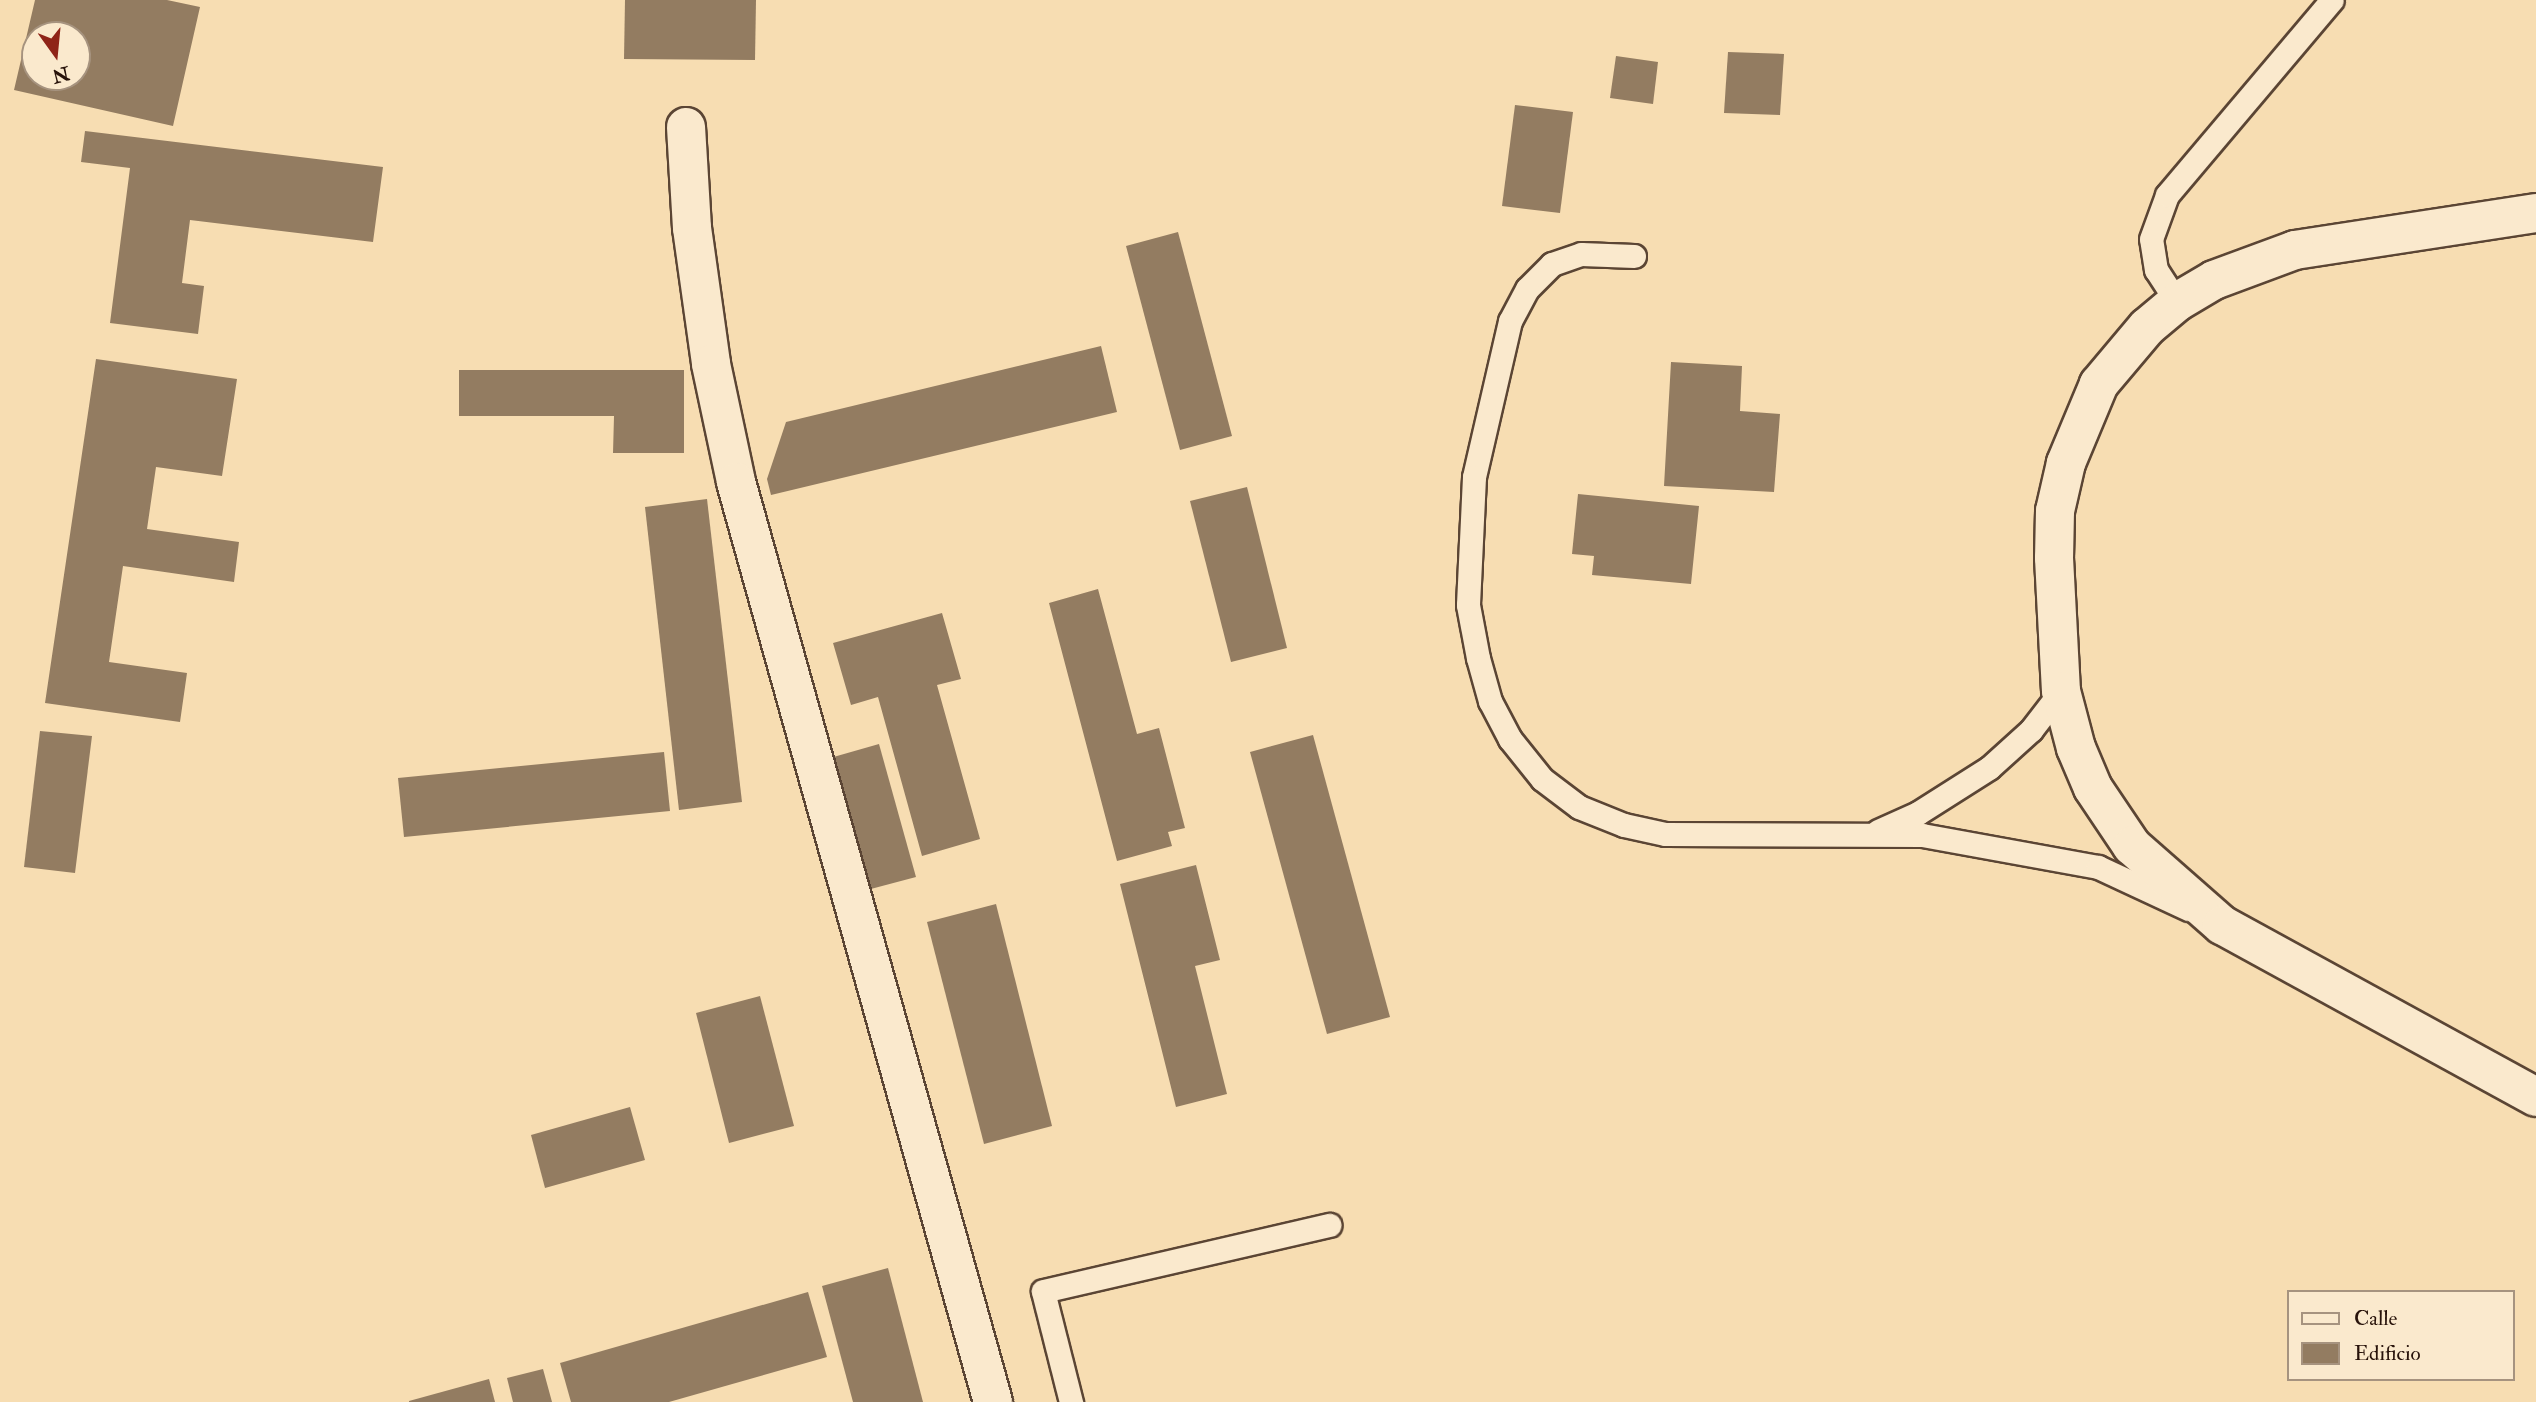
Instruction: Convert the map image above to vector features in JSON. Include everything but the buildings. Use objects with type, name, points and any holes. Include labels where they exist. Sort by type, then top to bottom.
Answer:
[{"type":"street","points":[[686,127],[698,269],[736,482],[993,1402]]},
{"type":"street","points":[[2536,213],[2295,250],[2214,280],[2176,302],[2147,327],[2099,384],[2066,463],[2055,511],[2055,634],[2061,691],[2076,748],[2110,816],[2152,865],[2222,925],[2536,1097]]},
{"type":"lane","points":[[2176,302],[2156,270],[2151,239],[2167,195],[2332,0]]},
{"type":"lane","points":[[1634,257],[1581,254],[1552,264],[1527,289],[1510,321],[1474,477],[1468,550],[1468,605],[1490,702],[1510,739],[1542,779],[1579,807],[1624,825],[1665,834],[1922,835],[2098,867],[2222,925]]},
{"type":"lane","points":[[1872,834],[1918,813],[1989,768],[2031,730],[2061,691]]},
{"type":"lane","points":[[1071,1402],[1043,1291],[1329,1225]]}]
